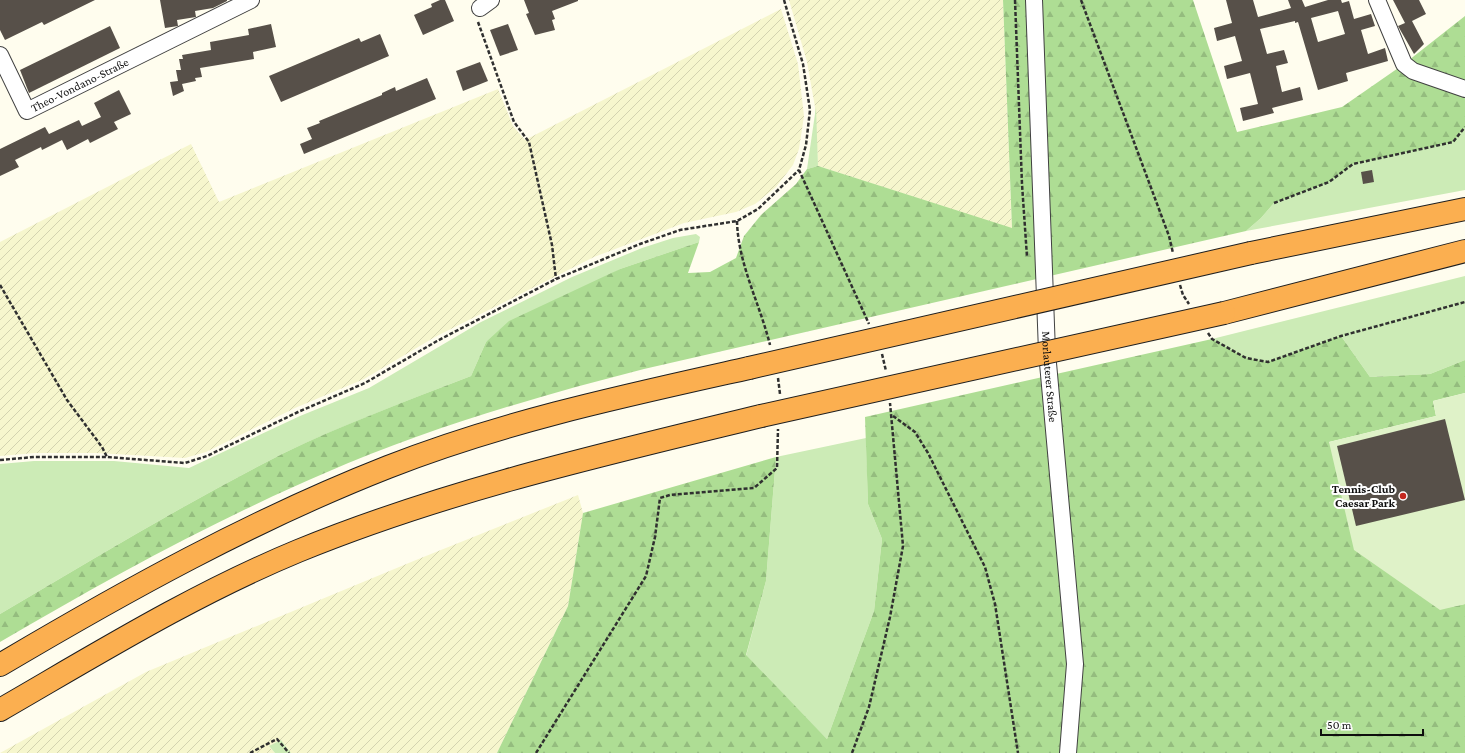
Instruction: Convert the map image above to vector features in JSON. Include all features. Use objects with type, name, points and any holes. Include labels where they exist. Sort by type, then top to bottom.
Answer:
[{"type":"highway","points":[[0,665],[165,571],[246,530],[388,467],[500,429],[584,405],[1251,253],[1465,209]]},
{"type":"highway","points":[[0,710],[196,600],[296,552],[351,530],[427,504],[514,479],[1224,313],[1465,251]]},
{"type":"street","name":"Theo-Vondano-Straße","points":[[0,55],[27,111],[252,0]]},
{"type":"street","name":"Morlauterer Straße","points":[[1034,0],[1047,352],[1056,473],[1070,599],[1075,664],[1068,753]]},
{"type":"street","points":[[1377,0],[1404,64],[1413,70],[1465,89]]},
{"type":"path","points":[[0,460],[34,456],[107,457],[185,463],[207,456],[298,412],[365,383],[437,341],[556,280],[640,244],[680,230],[736,221],[758,209],[799,170],[806,145],[810,110],[802,64],[784,0]]},
{"type":"path","points":[[1081,0],[1169,236],[1174,258]]},
{"type":"path","points":[[486,4],[477,19],[514,122],[529,142],[552,245],[556,280]]},
{"type":"path","points":[[1274,203],[1329,182],[1353,164],[1453,142],[1465,127]]},
{"type":"path","points":[[799,170],[871,329]]},
{"type":"path","points":[[736,221],[737,236],[749,282],[772,351]]},
{"type":"path","points":[[1179,280],[1183,295],[1191,308]]},
{"type":"path","points":[[0,285],[67,400],[102,447],[107,457]]},
{"type":"path","points":[[1207,332],[1212,339],[1246,358],[1268,362],[1341,336],[1465,302]]},
{"type":"path","points":[[880,350],[886,372]]},
{"type":"path","points":[[777,372],[780,386],[779,401]]},
{"type":"path","points":[[852,753],[869,707],[890,617],[903,546],[890,401]]},
{"type":"path","points":[[892,416],[915,432],[928,453],[985,567],[995,604],[1018,753]]},
{"type":"path","points":[[536,753],[646,576],[655,537],[660,498],[670,495],[754,488],[777,468],[770,420]]},
{"type":"path","points":[[250,753],[274,740],[279,739],[289,753]]},
{"type":"green space","points":[[789,0],[1003,0],[1012,229],[818,166],[815,107],[807,62]]},
{"type":"green space","points":[[1003,0],[1193,0],[1237,132],[1342,107],[1404,64],[1465,16],[1465,127],[1453,142],[1353,164],[1329,182],[1274,203],[1261,218],[1246,231],[644,369],[522,402],[442,428],[325,473],[242,511],[160,552],[0,642],[0,614],[176,511],[307,442],[471,376],[486,342],[509,321],[620,269],[699,242],[688,273],[710,272],[736,258],[744,236],[761,215],[796,184],[807,169],[818,166],[1012,228]]},
{"type":"green space","points":[[781,9],[798,64],[804,116],[799,149],[793,165],[776,187],[755,204],[736,212],[684,223],[594,257],[435,337],[364,379],[295,408],[206,452],[185,458],[96,453],[35,453],[0,456],[0,242],[191,144],[219,202],[498,89],[513,126],[525,140]]},
{"type":"green space","points":[[816,107],[818,166],[807,169]]},
{"type":"green space","points":[[1465,127],[1465,190],[1246,231],[1261,218],[1274,203],[1329,182],[1353,164],[1453,142]]},
{"type":"green space","points":[[696,234],[700,237],[699,242],[620,269],[486,342],[471,376],[354,422],[284,453],[176,511],[0,614],[0,464],[34,461],[114,461],[189,468],[300,416],[369,388],[481,322],[572,277],[642,248],[673,238]]},
{"type":"green space","points":[[1465,276],[1465,360],[1430,374],[1370,377],[1341,336],[1268,362],[1246,358],[1212,339]]},
{"type":"green space","points":[[1341,336],[1370,377],[1430,374],[1465,360],[1465,393],[1433,401],[1436,416],[1329,442],[1440,609],[1465,604],[1465,753],[497,753],[568,606],[583,513],[776,457],[766,581],[746,655],[827,739],[874,611],[882,539],[868,504],[865,417],[1212,339],[1246,358],[1268,362]]},
{"type":"green space","name":"Tennis-Club Caesar Park","points":[[1465,393],[1465,604],[1440,610],[1354,550],[1329,442],[1436,416],[1433,401]]},
{"type":"green space","points":[[866,438],[868,504],[882,539],[874,611],[827,739],[746,656],[766,581],[776,457]]},
{"type":"green space","points":[[578,495],[583,513],[568,606],[497,753],[291,753],[281,740],[269,746],[275,753],[0,753],[146,672],[416,560]]},
{"type":"green space","points":[[281,740],[291,753],[275,753],[269,746]]},
{"type":"building","points":[[0,0],[95,0],[44,25],[42,22],[5,40],[0,30]]},
{"type":"building","points":[[160,0],[227,1],[213,8],[195,11],[196,17],[177,20],[178,26],[165,28]]},
{"type":"building","points":[[440,0],[445,0],[454,21],[423,35],[414,15],[432,7],[431,4]]},
{"type":"building","points":[[524,0],[578,1],[552,11],[555,19],[552,20],[555,30],[535,35],[526,14],[529,13]]},
{"type":"building","points":[[1226,0],[1253,0],[1258,17],[1291,8],[1288,0],[1302,0],[1305,7],[1328,0],[1341,0],[1342,3],[1349,1],[1354,19],[1371,14],[1375,26],[1361,30],[1368,54],[1385,48],[1388,61],[1346,73],[1348,81],[1318,90],[1298,22],[1295,23],[1295,21],[1260,29],[1267,54],[1284,50],[1288,63],[1276,66],[1282,92],[1300,87],[1303,100],[1272,108],[1274,113],[1243,121],[1240,108],[1258,104],[1250,73],[1227,79],[1224,66],[1242,61],[1235,36],[1217,41],[1214,28],[1232,23]],"holes":[[[1338,11],[1345,34],[1318,42],[1311,18]]]},
{"type":"building","points":[[1393,0],[1419,0],[1426,14],[1412,21],[1424,44],[1414,54],[1398,26],[1405,23]]},
{"type":"building","points":[[271,24],[276,47],[253,52],[254,59],[200,68],[202,77],[195,78],[196,81],[182,84],[184,91],[173,96],[170,82],[178,81],[176,70],[181,70],[179,59],[183,59],[182,55],[211,50],[210,42],[249,35],[248,29]]},
{"type":"building","points":[[508,24],[518,50],[500,56],[490,30]]},
{"type":"building","points":[[110,26],[120,48],[29,93],[20,70]]},
{"type":"building","points":[[380,34],[389,56],[281,102],[269,76],[359,38],[361,42]]},
{"type":"building","points":[[480,62],[488,81],[463,91],[456,71]]},
{"type":"building","points":[[427,78],[436,99],[304,154],[300,144],[312,139],[307,128],[320,123],[319,121],[382,95],[382,93],[395,87],[396,91]]},
{"type":"building","points":[[119,90],[131,114],[114,122],[118,129],[90,143],[88,139],[67,150],[62,140],[42,150],[41,147],[15,160],[19,167],[0,176],[0,149],[45,127],[49,134],[79,120],[82,126],[101,117],[94,103]]},
{"type":"building","points":[[1372,170],[1374,182],[1363,184],[1361,172]]},
{"type":"building","points":[[1445,419],[1465,500],[1356,526],[1337,446]]},
{"type":"place","name":"Tennis-Club Caesar Park","points":[[1403,496]]}]
